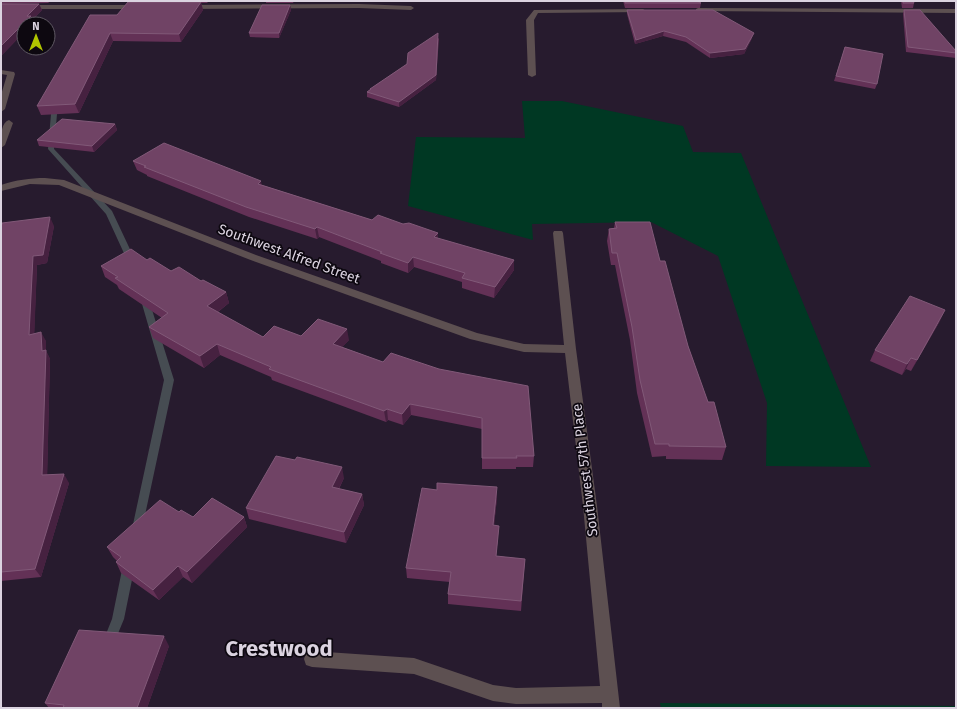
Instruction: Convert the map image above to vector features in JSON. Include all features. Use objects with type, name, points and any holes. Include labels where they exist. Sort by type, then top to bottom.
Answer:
[{"type":"street","points":[[572,1],[574,11]]},
{"type":"street","points":[[819,1],[826,10]]},
{"type":"street","points":[[1,7],[92,4],[148,7]]},
{"type":"street","points":[[179,7],[330,4],[412,8]]},
{"type":"street","points":[[532,75],[530,20],[536,11],[653,10]]},
{"type":"street","points":[[692,10],[956,11]]},
{"type":"street","points":[[1,72],[11,74],[1,109]]},
{"type":"street","points":[[1,145],[9,124]]},
{"type":"street","name":"Southwest Alfred Street","points":[[1,188],[44,180],[61,182],[252,257],[474,336],[524,348],[570,349]]},
{"type":"street","name":"Southwest 57th Place","points":[[558,233],[570,349],[590,506],[610,701]]},
{"type":"street","points":[[312,659],[414,666],[493,693],[516,696],[610,701]]},
{"type":"green space","points":[[522,101],[562,101],[683,126],[693,152],[741,153],[871,467],[766,466],[767,403],[718,256],[651,222],[532,224],[533,240],[408,206],[416,137],[525,138]]},
{"type":"green space","points":[[660,703],[956,706],[956,708],[661,708]]},
{"type":"building","points":[[625,1],[697,1],[701,3],[625,3]]},
{"type":"building","points":[[903,1],[913,1],[914,3],[903,3]]},
{"type":"building","points":[[128,2],[201,2],[179,34],[110,33],[75,104],[37,106],[90,15],[117,15]]},
{"type":"building","points":[[1,4],[39,4],[27,16],[16,16],[16,31],[1,46]]},
{"type":"building","points":[[262,5],[290,5],[279,33],[249,33]]},
{"type":"building","points":[[627,10],[713,10],[754,33],[745,49],[710,53],[686,37],[664,31],[636,40]]},
{"type":"building","points":[[904,10],[920,10],[956,51],[956,53],[908,47]]},
{"type":"building","points":[[438,33],[436,75],[399,102],[367,92],[407,64],[408,53]]},
{"type":"building","points":[[845,47],[883,54],[877,84],[836,76]]},
{"type":"building","points":[[62,119],[115,124],[92,146],[37,140]]},
{"type":"building","points":[[164,143],[261,181],[258,184],[372,220],[378,215],[403,224],[409,223],[438,233],[434,237],[514,260],[495,287],[462,278],[465,273],[413,257],[408,263],[317,227],[315,229],[246,207],[144,167],[146,166],[133,161]]},
{"type":"building","points":[[50,217],[43,255],[33,256],[29,335],[41,332],[42,351],[46,350],[42,475],[64,474],[35,569],[1,572],[1,228],[2,223]]},
{"type":"building","points":[[615,222],[650,222],[660,261],[665,261],[688,346],[708,402],[714,402],[726,447],[669,446],[669,444],[655,444],[640,380],[632,327],[617,253],[612,253],[609,229],[617,228]]},
{"type":"building","points":[[131,249],[147,260],[150,258],[171,271],[179,267],[201,281],[203,280],[226,292],[207,306],[263,337],[274,326],[301,336],[318,319],[347,329],[333,344],[383,362],[391,353],[439,369],[528,386],[534,456],[516,456],[517,458],[482,458],[482,418],[410,404],[402,414],[387,409],[384,411],[269,369],[271,367],[217,344],[200,356],[149,327],[168,313],[115,278],[118,277],[101,266]]},
{"type":"building","points":[[910,296],[945,310],[917,360],[911,358],[907,364],[875,350]]},
{"type":"building","points":[[276,456],[295,460],[297,457],[342,467],[332,487],[362,494],[344,532],[246,508]]},
{"type":"building","points":[[437,483],[497,487],[493,525],[499,526],[496,556],[525,559],[521,601],[448,594],[451,572],[406,568],[422,488],[437,490]]},
{"type":"building","points":[[212,498],[244,517],[187,572],[178,566],[153,590],[116,562],[121,557],[107,547],[160,500],[179,512],[181,510],[193,517]]},
{"type":"building","points":[[79,630],[164,636],[137,708],[63,708],[64,705],[45,703]]},
{"type":"waterway","points":[[59,104],[54,114],[51,149],[109,213],[132,262]]},
{"type":"waterway","points":[[137,529],[169,380],[144,297]]},
{"type":"waterway","points":[[108,644],[118,619],[129,565]]},
{"type":"district","name":"Crestwood","points":[[279,648]]}]
